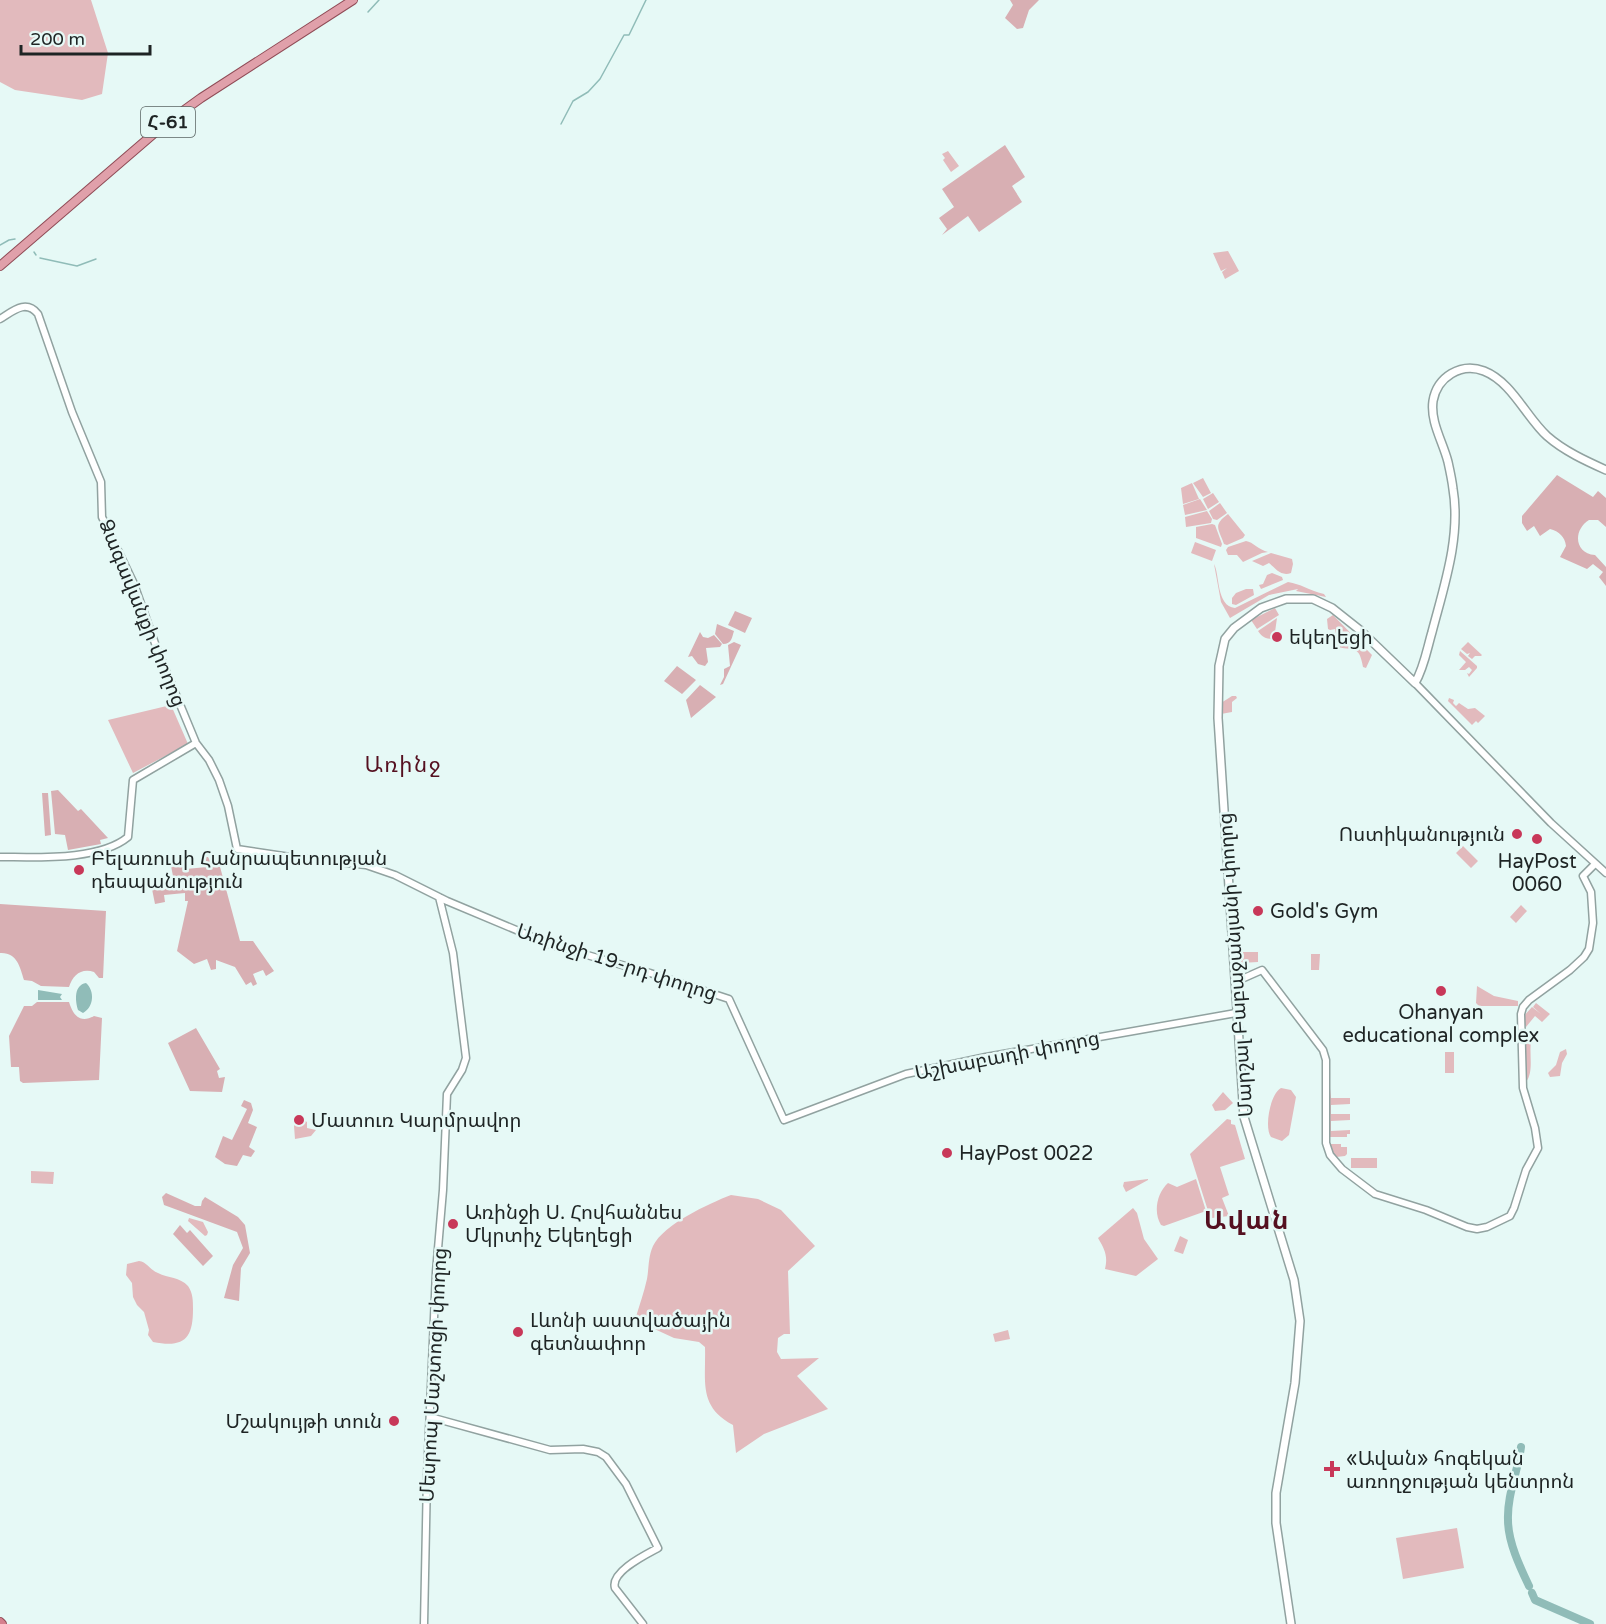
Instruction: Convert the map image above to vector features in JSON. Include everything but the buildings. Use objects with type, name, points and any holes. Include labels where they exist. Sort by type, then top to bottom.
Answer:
[{"type":"main road","name":"Հ-61","points":[[0,266],[165,124],[201,98],[353,0]]},
{"type":"main road","points":[[1415,683],[1421,674],[1439,604],[1456,519],[1448,463],[1433,413],[1436,393],[1443,379],[1467,369],[1485,371],[1504,385],[1546,435],[1559,446],[1606,470]]},
{"type":"main road","name":"Մարշալ Բաբաջանյանի փողոց","points":[[1291,1624],[1275,1523],[1276,1493],[1295,1383],[1300,1321],[1294,1280],[1244,1118],[1217,698],[1219,666],[1225,639],[1234,628],[1261,608],[1286,599],[1313,600],[1332,608],[1361,631],[1415,683]]},
{"type":"street","name":"Ձագավանքի փողոց","points":[[0,319],[24,306],[31,307],[38,314],[72,412],[101,482],[102,517],[134,584],[157,649],[196,743],[209,759],[219,780],[228,806],[237,849]]},
{"type":"street","points":[[1415,683],[1543,815],[1606,873]]},
{"type":"street","points":[[0,857],[66,858],[119,844],[128,837],[133,780],[196,743]]},
{"type":"street","name":"Առինջի 19-րդ փողոց","points":[[237,849],[366,865],[394,875],[439,897],[552,945],[650,973],[729,999],[784,1120]]},
{"type":"street","points":[[1235,982],[1262,970],[1323,1050],[1326,1060],[1326,1143],[1330,1155],[1342,1169],[1376,1194],[1426,1210],[1467,1227],[1487,1227],[1510,1216],[1526,1170],[1538,1148],[1535,1128],[1523,1088],[1521,1014],[1523,1007],[1570,970],[1589,949],[1593,923],[1591,892],[1583,876],[1595,864]]},
{"type":"street","name":"Մեսրոպ Մաշտոցի փողոց","points":[[424,1624],[436,1272],[443,1190],[446,1110],[448,1091],[462,1070],[466,1058],[453,953],[439,897]]},
{"type":"street","name":"Աշխաբադի փողոց","points":[[784,1120],[906,1074],[986,1057],[1236,1013]]},
{"type":"street","points":[[430,1417],[550,1450],[583,1449],[598,1452],[606,1457],[626,1484],[658,1548],[630,1564],[615,1579],[615,1588],[643,1624]]},
{"type":"shaded area","points":[[0,0],[91,0],[108,53],[102,94],[82,100],[15,90],[0,82]]},
{"type":"shaded area","points":[[1010,0],[1039,0],[1029,10],[1023,28],[1017,29],[1005,18],[1013,5]]},
{"type":"shaded area","points":[[1005,145],[1025,177],[1012,186],[1022,202],[979,232],[968,216],[942,235],[947,229],[939,218],[954,207],[942,189]]},
{"type":"shaded area","points":[[948,151],[959,166],[951,172],[942,154]]},
{"type":"shaded area","points":[[1228,251],[1239,271],[1225,279],[1222,272],[1227,268],[1221,271],[1213,253]]},
{"type":"shaded area","points":[[1557,475],[1593,497],[1598,491],[1606,498],[1606,527],[1598,520],[1589,520],[1580,529],[1578,540],[1583,550],[1595,555],[1606,567],[1606,586],[1599,577],[1603,572],[1593,564],[1587,569],[1560,557],[1566,546],[1559,533],[1550,529],[1540,536],[1534,526],[1527,531],[1522,523],[1522,516]]},
{"type":"shaded area","points":[[1203,478],[1211,493],[1203,497],[1193,483]]},
{"type":"shaded area","points":[[1192,483],[1199,499],[1183,504],[1181,488]]},
{"type":"shaded area","points":[[1213,493],[1219,502],[1208,509],[1203,499]]},
{"type":"shaded area","points":[[1200,499],[1207,510],[1185,515],[1183,505]]},
{"type":"shaded area","points":[[1220,503],[1227,513],[1217,520],[1213,519],[1209,511]]},
{"type":"shaded area","points":[[1207,511],[1212,519],[1211,523],[1186,527],[1185,517]]},
{"type":"shaded area","points":[[1228,514],[1245,535],[1227,545],[1224,544],[1218,527],[1220,521]]},
{"type":"shaded area","points":[[1215,525],[1221,547],[1196,538],[1196,527]]},
{"type":"shaded area","points":[[1246,541],[1268,552],[1243,562],[1237,555],[1228,555],[1226,550],[1228,547]]},
{"type":"shaded area","points":[[1195,542],[1216,550],[1212,561],[1191,553]]},
{"type":"shaded area","points":[[1271,553],[1292,559],[1291,573],[1281,573],[1269,563],[1263,566],[1252,561]]},
{"type":"shaded area","points":[[1214,564],[1222,596],[1229,606],[1235,608],[1288,582],[1324,594],[1326,597],[1296,591],[1298,589],[1269,595],[1230,618],[1221,602]]},
{"type":"shaded area","points":[[1272,573],[1282,577],[1283,580],[1261,589],[1259,585],[1263,584],[1267,575]]},
{"type":"shaded area","points":[[1253,589],[1254,595],[1236,605],[1232,604],[1232,598],[1236,593]]},
{"type":"shaded area","points":[[1275,608],[1279,615],[1257,629],[1251,620]]},
{"type":"shaded area","points":[[735,611],[752,618],[745,633],[728,625]]},
{"type":"shaded area","points":[[1333,615],[1372,655],[1366,668],[1363,667],[1358,652],[1338,647],[1335,629],[1328,629],[1327,619]]},
{"type":"shaded area","points":[[1277,618],[1273,633],[1274,639],[1263,637],[1258,631]]},
{"type":"shaded area","points":[[717,624],[734,631],[728,643],[723,644],[715,634]]},
{"type":"shaded area","points":[[700,632],[703,637],[708,638],[714,635],[722,644],[720,647],[706,648],[708,662],[705,666],[698,664],[692,656],[688,657]]},
{"type":"shaded area","points":[[734,642],[741,645],[723,684],[720,685],[724,677],[724,669],[730,666],[728,645]]},
{"type":"shaded area","points":[[1468,642],[1481,656],[1475,656],[1472,659],[1468,656],[1470,653],[1467,654],[1461,649]]},
{"type":"shaded area","points":[[1460,651],[1477,666],[1469,677],[1467,673],[1469,674],[1472,670],[1469,667],[1459,670],[1466,662],[1459,655]]},
{"type":"shaded area","points":[[677,666],[696,680],[682,694],[664,681]]},
{"type":"shaded area","points":[[700,685],[716,697],[691,718],[686,700]]},
{"type":"shaded area","points":[[1232,696],[1237,698],[1232,702],[1232,712],[1221,714],[1221,703]]},
{"type":"shaded area","points":[[1449,698],[1454,700],[1453,703],[1456,706],[1459,703],[1468,709],[1475,708],[1485,716],[1472,725],[1448,701]]},
{"type":"shaded area","points":[[171,705],[188,744],[133,773],[108,720]]},
{"type":"shaded area","points":[[58,790],[78,811],[81,809],[108,838],[100,840],[101,844],[68,850],[65,835],[55,834],[51,791]]},
{"type":"shaded area","points":[[42,793],[48,793],[51,835],[45,836]]},
{"type":"shaded area","points":[[1463,846],[1478,861],[1471,868],[1456,853]]},
{"type":"shaded area","points":[[205,857],[208,857],[212,865],[219,863],[240,941],[253,941],[274,971],[266,976],[263,970],[253,974],[257,984],[253,986],[251,982],[246,985],[235,967],[216,960],[216,969],[211,970],[207,959],[194,964],[177,951],[188,901],[185,901],[185,893],[164,895],[165,902],[155,904],[152,889],[166,886],[165,879],[173,876],[171,866],[184,862],[186,869],[207,867]]},
{"type":"shaded area","points":[[0,904],[106,911],[103,978],[99,978],[94,972],[81,972],[75,976],[69,987],[41,986],[24,980],[14,958],[6,953],[0,953]]},
{"type":"shaded area","points":[[1521,905],[1527,911],[1516,923],[1510,917]]},
{"type":"shaded area","points":[[1241,952],[1258,952],[1258,962],[1241,963]]},
{"type":"shaded area","points":[[1311,954],[1320,954],[1319,970],[1311,970]]},
{"type":"shaded area","points":[[1477,986],[1494,996],[1518,1001],[1518,1006],[1479,1006],[1476,1003]]},
{"type":"shaded area","points":[[37,1002],[69,1002],[75,1014],[81,1019],[94,1016],[102,1018],[99,1080],[23,1083],[20,1081],[19,1067],[11,1067],[9,1036],[24,1006],[32,1006]]},
{"type":"shaded area","points":[[1536,1003],[1550,1014],[1542,1022],[1535,1016],[1526,1027],[1522,1018],[1532,1007],[1541,1014],[1533,1007]]},
{"type":"shaded area","points":[[196,1028],[220,1069],[217,1071],[219,1078],[225,1077],[222,1092],[190,1091],[168,1043]]},
{"type":"shaded area","points":[[1531,1042],[1531,1068],[1526,1082],[1525,1043]]},
{"type":"shaded area","points":[[1566,1049],[1567,1054],[1562,1063],[1560,1076],[1550,1077],[1548,1073],[1556,1065],[1560,1052]]},
{"type":"shaded area","points":[[1445,1052],[1454,1052],[1454,1073],[1445,1073]]},
{"type":"shaded area","points":[[1281,1088],[1291,1090],[1296,1097],[1289,1135],[1282,1141],[1271,1137],[1268,1126],[1271,1104],[1277,1091]]},
{"type":"shaded area","points":[[1330,1088],[1331,1098],[1350,1098],[1350,1104],[1331,1105],[1331,1114],[1350,1114],[1350,1120],[1331,1121],[1331,1131],[1350,1130],[1347,1137],[1330,1137]]},
{"type":"shaded area","points":[[1223,1092],[1233,1103],[1225,1110],[1215,1111],[1212,1105]]},
{"type":"shaded area","points":[[244,1100],[251,1103],[253,1110],[248,1123],[257,1127],[249,1147],[255,1151],[251,1157],[243,1155],[237,1166],[225,1164],[215,1157],[223,1136],[232,1140],[247,1109],[241,1106]]},
{"type":"shaded area","points":[[298,1116],[307,1122],[307,1128],[316,1130],[311,1136],[295,1139],[294,1126]]},
{"type":"shaded area","points":[[1227,1119],[1235,1125],[1245,1159],[1220,1167],[1229,1195],[1222,1198],[1229,1216],[1212,1218],[1190,1154]]},
{"type":"shaded area","points":[[1330,1144],[1341,1144],[1341,1147],[1347,1147],[1347,1154],[1336,1157],[1330,1150]]},
{"type":"shaded area","points":[[1351,1158],[1377,1158],[1377,1168],[1351,1168]]},
{"type":"shaded area","points":[[31,1171],[54,1172],[53,1184],[31,1183]]},
{"type":"shaded area","points":[[1148,1179],[1126,1192],[1123,1186],[1124,1182]]},
{"type":"shaded area","points":[[1196,1179],[1206,1211],[1164,1226],[1161,1225],[1157,1214],[1157,1203],[1164,1187],[1168,1183],[1177,1187]]},
{"type":"shaded area","points":[[166,1193],[195,1206],[201,1206],[205,1197],[238,1217],[245,1225],[250,1253],[241,1268],[239,1301],[224,1298],[233,1265],[243,1248],[237,1232],[164,1205],[162,1197]]},
{"type":"shaded area","points":[[731,1195],[758,1199],[781,1210],[815,1246],[788,1271],[790,1334],[784,1334],[778,1338],[777,1352],[781,1359],[819,1358],[797,1376],[828,1409],[764,1434],[736,1453],[733,1425],[714,1410],[706,1392],[705,1347],[699,1342],[674,1338],[635,1320],[646,1284],[651,1250],[659,1238],[676,1223]]},
{"type":"shaded area","points":[[1133,1208],[1137,1213],[1144,1239],[1158,1259],[1136,1276],[1105,1269],[1105,1253],[1098,1238]]},
{"type":"shaded area","points":[[189,1218],[203,1222],[208,1232],[207,1235],[205,1236],[188,1221]]},
{"type":"shaded area","points":[[180,1225],[187,1233],[190,1230],[213,1256],[203,1266],[173,1234]]},
{"type":"shaded area","points":[[1180,1236],[1188,1240],[1183,1254],[1174,1251]]},
{"type":"shaded area","points":[[139,1261],[158,1273],[181,1281],[190,1289],[193,1319],[189,1334],[185,1339],[172,1344],[164,1344],[153,1342],[148,1335],[149,1330],[144,1312],[133,1297],[132,1283],[126,1275],[127,1264]]},
{"type":"shaded area","points":[[1008,1330],[1010,1339],[995,1342],[993,1334]]},
{"type":"shaded area","points":[[1457,1528],[1464,1568],[1403,1579],[1396,1538]]},
{"type":"water","points":[[86,983],[91,990],[92,999],[89,1007],[83,1013],[78,1010],[76,994],[79,987]]},
{"type":"water","points":[[38,990],[62,994],[60,997],[62,1000],[38,1000]]},
{"type":"waterway","points":[[368,12],[379,0]]},
{"type":"waterway","points":[[561,124],[573,101],[588,92],[600,79],[624,35],[629,35],[646,0]]},
{"type":"waterway","points":[[0,245],[15,239]]},
{"type":"waterway","points":[[40,258],[77,266],[96,259]]},
{"type":"waterway","points":[[1521,1447],[1509,1501],[1508,1520],[1512,1546],[1529,1586]]},
{"type":"waterway","points":[[1532,1593],[1535,1600],[1590,1624]]},
{"type":"place","name":"եկեղեցի","points":[[1277,637]]},
{"type":"place","name":"Ոստիկանություն","points":[[1517,834]]},
{"type":"place","name":"HayPost 0060","points":[[1537,839]]},
{"type":"place","name":"Բելառուսի Հանրապետության դեսպանություն","points":[[79,870]]},
{"type":"place","name":"Gold's Gym","points":[[1258,911]]},
{"type":"place","name":"Ohanyan educational complex","points":[[1441,991]]},
{"type":"place","name":"Մատուռ Կարմրավոր","points":[[299,1120]]},
{"type":"place","name":"HayPost 0022","points":[[947,1153]]},
{"type":"place","name":"Առինջի Ս. Հովհաննես Մկրտիչ Եկեղեցի","points":[[453,1224]]},
{"type":"place","name":"Լևոնի աստվածային գետնափոր","points":[[518,1332]]},
{"type":"place","name":"Մշակույթի տուն","points":[[394,1421]]},
{"type":"place","name":"«Ավան» հոգեկան առողջության կենտրոն","points":[[1332,1469]]},
{"type":"district","name":"Առինջ","points":[[403,764]]},
{"type":"district","name":"Ավան","points":[[1247,1220]]}]
